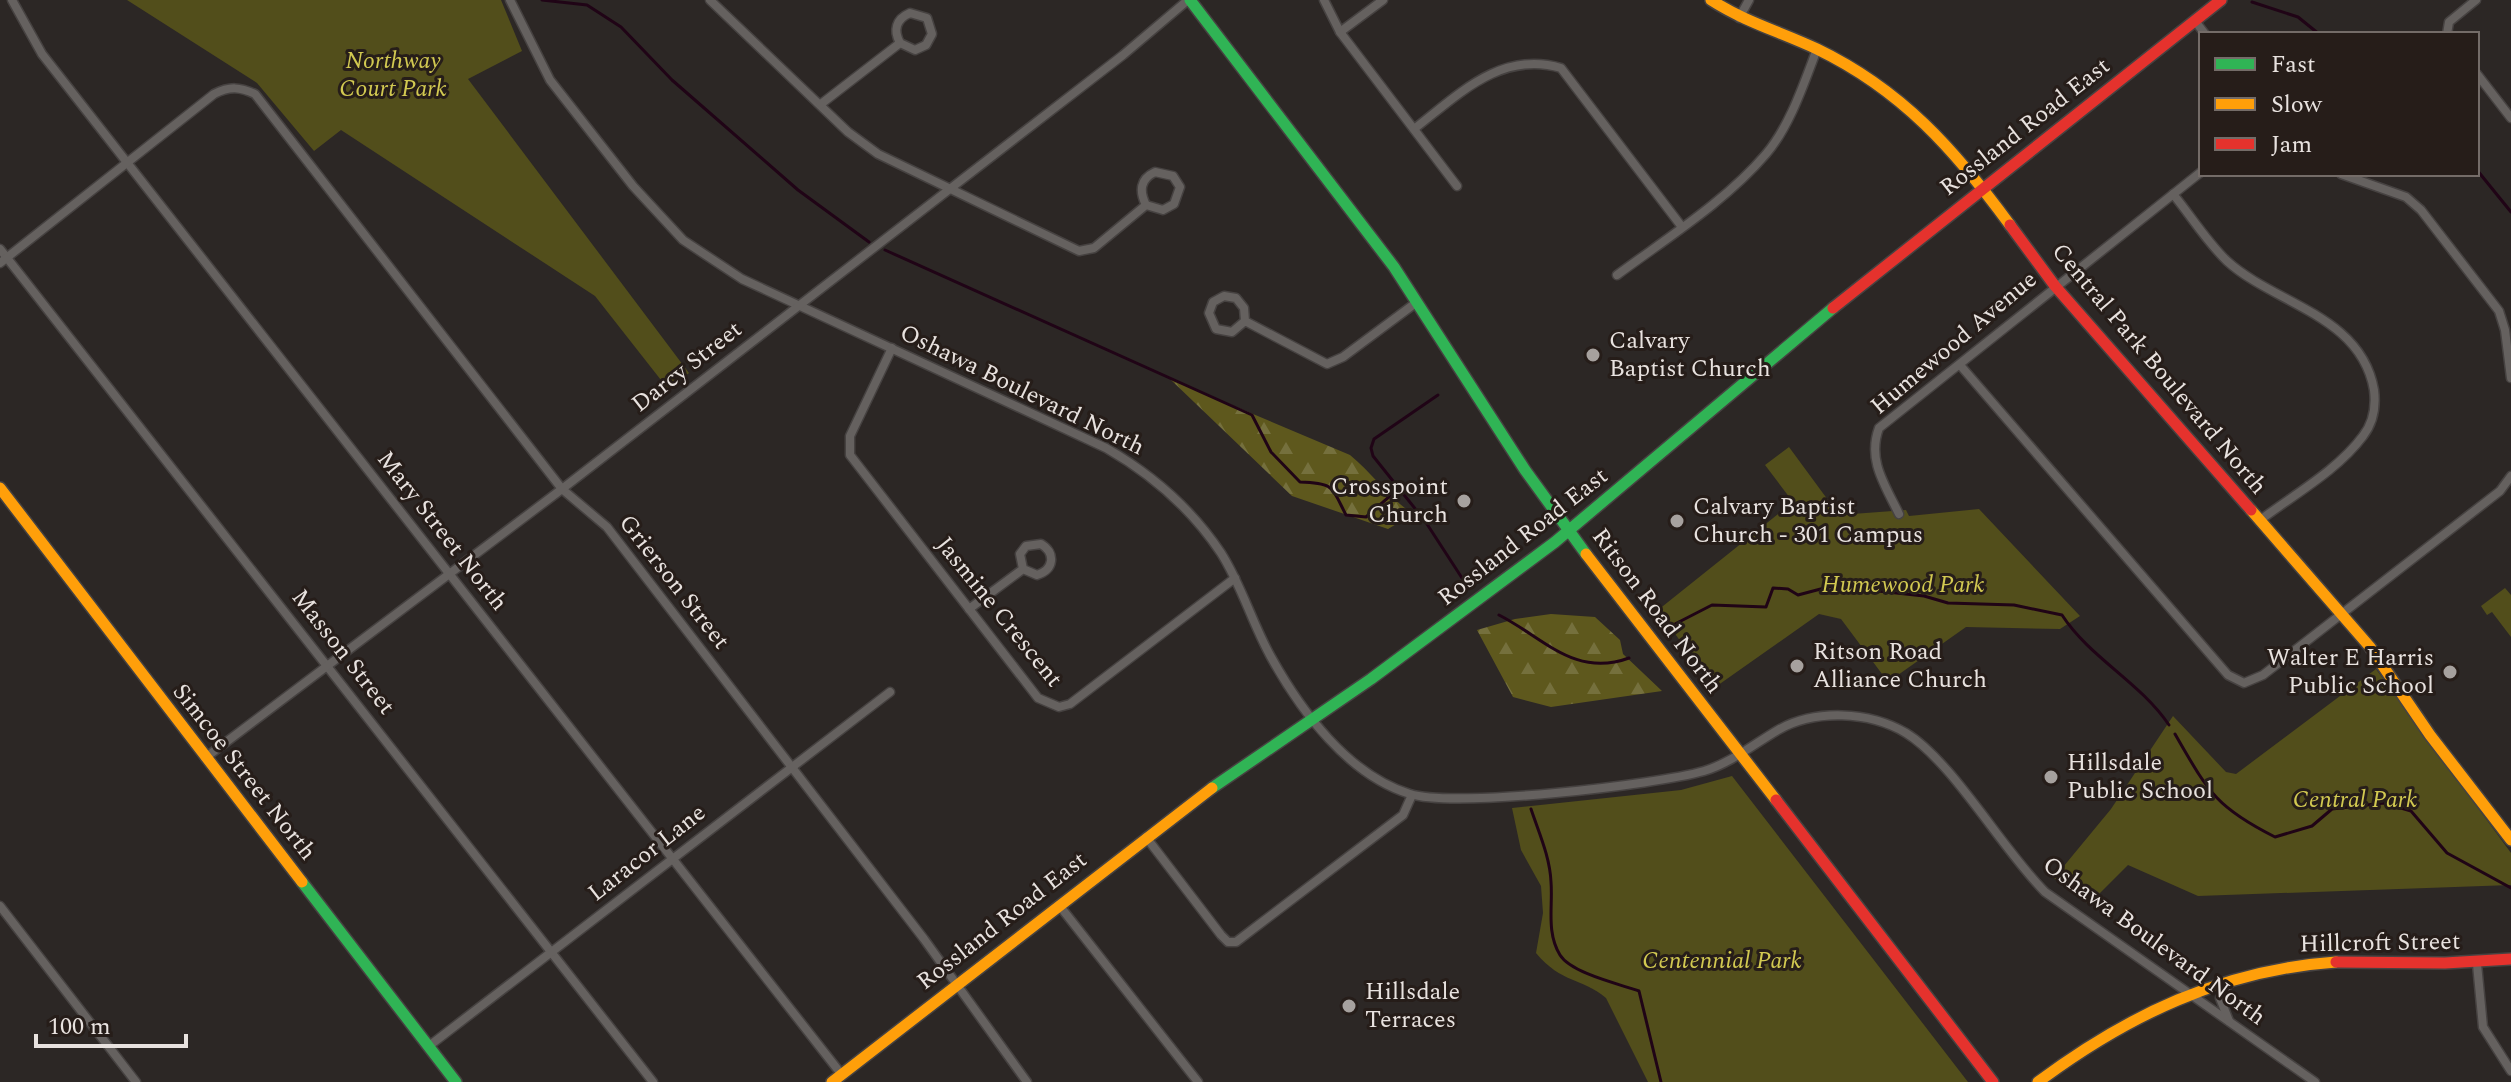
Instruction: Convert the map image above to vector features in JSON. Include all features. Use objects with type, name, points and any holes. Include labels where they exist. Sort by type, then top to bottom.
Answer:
[{"type":"main road","name":"Ritson Road North","points":[[1189,0],[1394,267],[1569,531],[1993,1082]]},
{"type":"main road","name":"Central Park Boulevard North","points":[[1711,0],[1739,18],[1817,49],[1894,94],[1935,131],[1983,188],[2055,286],[2370,647],[2430,735],[2511,840]]},
{"type":"main road","name":"Rossland Road East","points":[[841,1080],[955,986],[1146,837],[1438,631],[1569,531],[1866,280],[2221,0]]},
{"type":"main road","name":"Simcoe Street North","points":[[0,488],[456,1082]]},
{"type":"main road","name":"Hillcroft Street","points":[[2038,1082],[2115,1027],[2186,993],[2234,976],[2312,963],[2477,964],[2511,959]]},
{"type":"street","name":"Mary Street North","points":[[12,0],[42,54],[673,858],[841,1080]]},
{"type":"street","name":"Oshawa Boulevard North","points":[[510,0],[550,80],[668,226],[724,269],[1106,448],[1140,468],[1169,491],[1203,528],[1235,578],[1271,656],[1314,718],[1362,770],[1412,795],[1501,796],[1661,780],[1708,770],[1782,727],[1827,717],[1872,719],[1904,732],[1925,747],[2018,865],[2045,892],[2315,1082]]},
{"type":"street","points":[[710,0],[848,132],[878,154],[950,190],[1087,252],[1146,205]]},
{"type":"street","name":"Darcy Street","points":[[205,758],[562,489],[950,190],[1189,0]]},
{"type":"street","points":[[1324,0],[1340,32],[1457,186]]},
{"type":"street","points":[[1340,32],[1383,0]]},
{"type":"street","points":[[1739,18],[1749,0]]},
{"type":"street","points":[[2447,31],[2449,22],[2476,0]]},
{"type":"street","points":[[910,13],[927,18],[932,34],[926,45],[915,50],[900,43],[896,30],[900,19],[910,13]]},
{"type":"street","points":[[2195,21],[2203,32]]},
{"type":"street","points":[[821,104],[900,43]]},
{"type":"street","points":[[1617,275],[1682,227],[1768,152],[1800,93],[1817,49]]},
{"type":"street","points":[[1414,129],[1488,73],[1539,61],[1561,68],[1682,227]]},
{"type":"street","points":[[2479,77],[2511,118]]},
{"type":"street","name":"Grierson Street","points":[[129,162],[214,94],[226,88],[240,88],[255,94],[270,109],[562,489],[607,527],[924,939],[1027,1082]]},
{"type":"street","points":[[3,260],[129,162]]},
{"type":"street","points":[[1155,172],[1173,176],[1180,193],[1174,204],[1163,210],[1146,205],[1141,192],[1145,179],[1155,172]]},
{"type":"street","name":"Humewood Avenue","points":[[1899,514],[1874,462],[1873,444],[1879,428],[2199,174]]},
{"type":"street","points":[[2348,176],[2390,189],[2421,210],[2499,311],[2505,330],[2511,378]]},
{"type":"street","points":[[2173,194],[2228,261],[2331,323],[2363,362],[2372,380],[2376,402],[2365,435],[2326,471],[2259,521]]},
{"type":"street","name":"Masson Street","points":[[0,249],[3,260],[554,952],[653,1082]]},
{"type":"street","points":[[1224,296],[1236,298],[1244,308],[1245,321],[1232,332],[1216,329],[1210,319],[1213,302],[1224,296]]},
{"type":"street","points":[[1245,321],[1327,364],[1343,357],[1417,302]]},
{"type":"street","name":"Jasmine Crescent","points":[[892,348],[850,436],[850,455],[1038,698],[1059,707],[1079,697],[1235,578]]},
{"type":"street","points":[[1960,365],[2236,682],[2251,682],[2263,675],[2500,491],[2511,476]]},
{"type":"street","points":[[969,609],[1023,569]]},
{"type":"street","name":"Laracor Lane","points":[[429,1046],[890,692]]},
{"type":"street","points":[[1146,837],[1221,935],[1228,942],[1236,942],[1403,815],[1412,795]]},
{"type":"street","points":[[1059,905],[1198,1082]]},
{"type":"street","points":[[0,906],[136,1082]]},
{"type":"street","points":[[2477,964],[2483,1027],[2511,1071]]},
{"type":"street","points":[[2229,1021],[2220,998],[2225,985],[2234,976]]},
{"type":"green space","name":"Northway Court Park","points":[[127,0],[501,0],[522,51],[468,79],[689,373],[668,389],[595,296],[341,130],[314,151],[257,83]]},
{"type":"green space","points":[[1170,379],[1350,455],[1413,514],[1388,529],[1292,496]]},
{"type":"green space","name":"Humewood Park","points":[[1789,447],[1839,515],[1906,510],[1909,516],[1979,509],[2080,616],[2060,629],[1966,627],[1888,682],[1841,619],[1819,614],[1714,688],[1658,610],[1793,502],[1765,465]]},
{"type":"green space","points":[[2505,588],[2511,595],[2511,637],[2492,612],[2487,615],[2481,606]]},
{"type":"green space","points":[[1551,614],[1595,617],[1620,640],[1623,654],[1662,691],[1551,707],[1513,697],[1477,630],[1515,619]]},
{"type":"green space","name":"Central Park","points":[[2376,669],[2511,853],[2511,885],[2198,896],[2128,865],[2089,904],[2054,878],[2111,809],[2173,716],[2226,772],[2236,774]]},
{"type":"green space","name":"Centennial Park","points":[[1732,776],[1968,1082],[1648,1082],[1606,998],[1554,970],[1536,953],[1543,913],[1541,886],[1521,850],[1512,808],[1681,790]]},
{"type":"waterway","points":[[542,0],[587,5],[621,27],[672,80],[798,190],[869,242]]},
{"type":"waterway","points":[[2252,2],[2298,17],[2317,32]]},
{"type":"waterway","points":[[2479,172],[2511,212]]},
{"type":"waterway","points":[[885,250],[1252,415],[1271,452],[1300,482],[1330,488],[1346,515],[1366,517],[1398,489]]},
{"type":"waterway","points":[[1438,395],[1374,439],[1371,448],[1373,456],[1425,521],[1462,578]]},
{"type":"waterway","points":[[1675,624],[1712,605],[1766,607],[1773,588],[1788,589],[1798,595],[1832,586],[1924,596],[1948,603],[2014,605],[2062,615],[2086,644],[2144,696],[2169,725]]},
{"type":"waterway","points":[[1499,615],[1576,659],[1610,663],[1629,658]]},
{"type":"waterway","points":[[2175,734],[2215,796],[2239,816],[2275,837],[2312,826],[2332,809],[2384,803],[2411,811],[2447,853],[2511,888]]},
{"type":"waterway","points":[[1531,809],[1549,863],[1553,937],[1560,955],[1574,967],[1639,991],[1661,1082]]},
{"type":"traffic: fast","points":[[1190,0],[1394,267],[1525,470],[1586,554]]},
{"type":"traffic: fast","points":[[1212,788],[1371,679],[1555,542],[1833,308]]},
{"type":"traffic: fast","points":[[302,882],[456,1082]]},
{"type":"traffic: slow","points":[[1711,0],[1750,21],[1817,49],[1875,83],[1925,124],[1947,147],[2010,225]]},
{"type":"traffic: slow","points":[[0,488],[302,882]]},
{"type":"traffic: slow","points":[[2251,510],[2370,647],[2430,735],[2511,840]]},
{"type":"traffic: slow","points":[[1586,554],[1776,800]]},
{"type":"traffic: slow","points":[[832,1082],[1212,788]]},
{"type":"traffic: slow","points":[[2038,1082],[2106,1036],[2178,1000],[2254,975],[2336,962]]},
{"type":"traffic: jam","points":[[1833,308],[2221,0]]},
{"type":"traffic: jam","points":[[2010,225],[2055,286],[2251,510]]},
{"type":"traffic: jam","points":[[1776,800],[1993,1082]]},
{"type":"traffic: jam","points":[[2336,962],[2445,963],[2511,959]]},
{"type":"place","name":"Calvary Baptist Church","points":[[1593,355]]},
{"type":"place","name":"Crosspoint Church","points":[[1464,501]]},
{"type":"place","name":"Calvary Baptist Church - 301 Campus","points":[[1677,521]]},
{"type":"place","name":"Ritson Road Alliance Church","points":[[1797,666]]},
{"type":"place","name":"Walter E Harris Public School","points":[[2450,672]]},
{"type":"place","name":"Hillsdale Public School","points":[[2051,777]]},
{"type":"place","name":"Hillsdale Terraces","points":[[1349,1006]]}]
